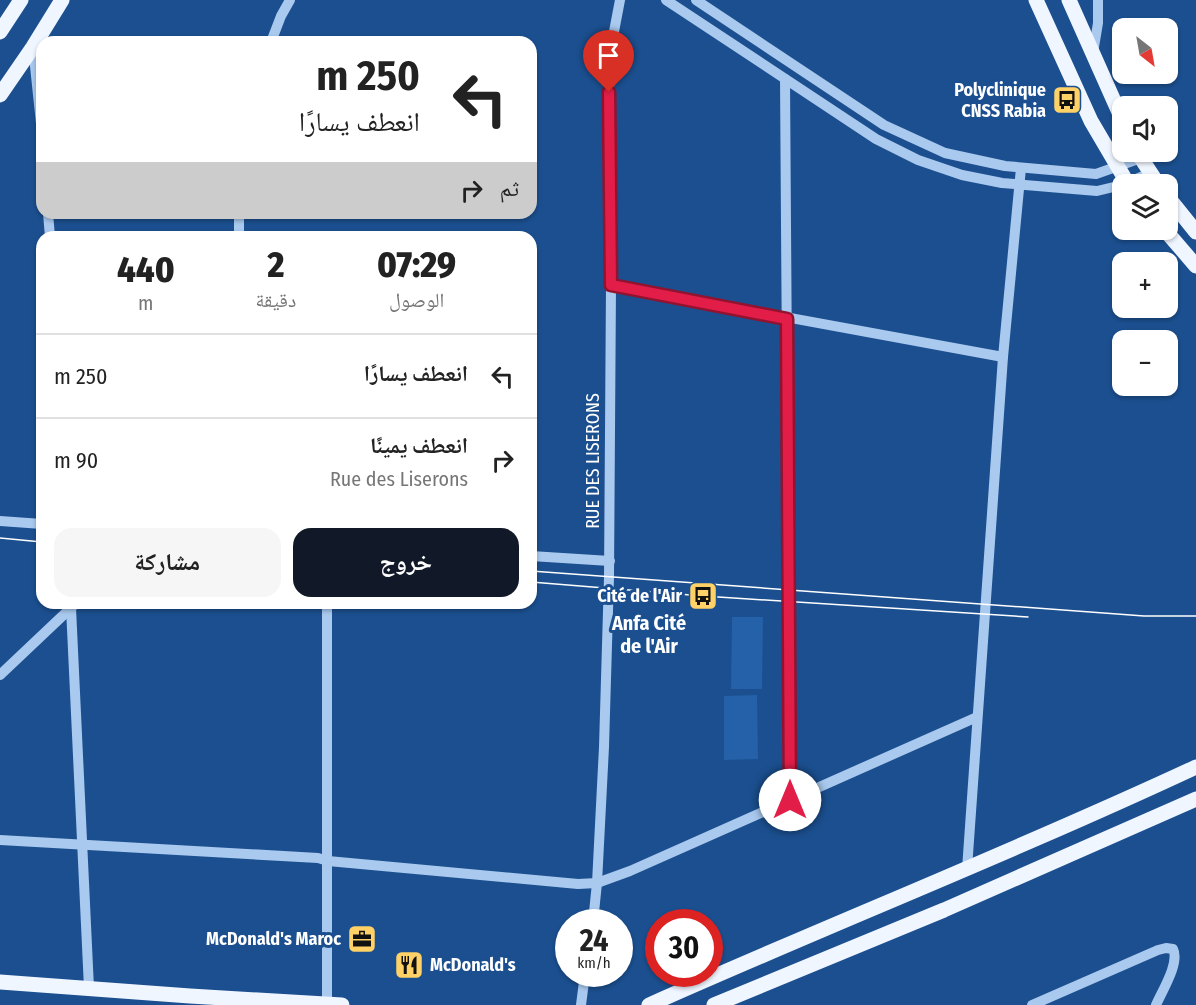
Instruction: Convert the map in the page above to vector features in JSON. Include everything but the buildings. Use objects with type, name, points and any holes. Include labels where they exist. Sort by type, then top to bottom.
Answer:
[{"type":"main road","points":[[0,32],[21,0]]},
{"type":"main road","points":[[40,36],[62,0]]},
{"type":"main road","points":[[1036,0],[1091,121],[1120,174]]},
{"type":"main road","points":[[1069,0],[1112,97]]},
{"type":"main road","points":[[0,95],[36,42]]},
{"type":"main road","points":[[1178,210],[1196,232]]},
{"type":"main road","points":[[1174,240],[1196,266]]},
{"type":"main road","points":[[649,1005],[790,942],[967,869],[1196,767]]},
{"type":"main road","points":[[714,1005],[944,910],[1196,799]]},
{"type":"main road","points":[[0,982],[334,1004]]},
{"type":"street","points":[[273,36],[290,0]]},
{"type":"street","name":"RUE DES LISERONS","points":[[594,909],[604,747],[610,561],[611,285],[608,105],[612,42],[620,0]]},
{"type":"street","points":[[666,0],[876,139],[918,160],[962,175],[1019,184],[1097,191],[1112,187]]},
{"type":"street","points":[[696,0],[884,125],[935,149],[966,159],[1021,168],[1096,174],[1117,169],[1128,162]]},
{"type":"street","points":[[1092,53],[1098,23],[1098,0]]},
{"type":"street","points":[[33,47],[36,76]]},
{"type":"street","points":[[785,79],[790,800]]},
{"type":"street","points":[[967,869],[1003,357],[1021,168]]},
{"type":"street","points":[[611,285],[1003,357]]},
{"type":"street","points":[[0,521],[36,524]]},
{"type":"street","points":[[537,556],[610,561]]},
{"type":"street","points":[[0,675],[69,609]]},
{"type":"street","points":[[73,609],[89,988]]},
{"type":"street","points":[[327,609],[328,861],[334,1004]]},
{"type":"street","points":[[0,840],[318,858],[328,861],[578,884],[597,883],[622,875],[977,717]]},
{"type":"street","points":[[1032,1005],[1158,950],[1173,949],[1176,955],[1175,963],[1156,1005]]},
{"type":"street","points":[[579,1003],[582,987]]},
{"type":"shaded area","points":[[732,617],[763,617],[762,689],[731,689]]},
{"type":"shaded area","points":[[757,695],[758,759],[724,760],[724,696]]},
{"type":"tram line","points":[[0,538],[36,541]]},
{"type":"tram line","points":[[537,571],[1144,616],[1196,616]]},
{"type":"tram line","points":[[537,582],[703,596],[1028,617]]},
{"type":"place","name":"Polyclinique CNSS Rabia","points":[[1067,100]]},
{"type":"place","name":"Cité de l'Air","points":[[703,596]]},
{"type":"place","name":"McDonald's Maroc","points":[[362,939]]},
{"type":"place","name":"McDonald's","points":[[409,965]]},
{"type":"district","name":"Anfa Cité de l'Air","points":[[649,634]]},
{"type":"route","points":[[609,92],[611,285],[787,319],[790,800]]}]
